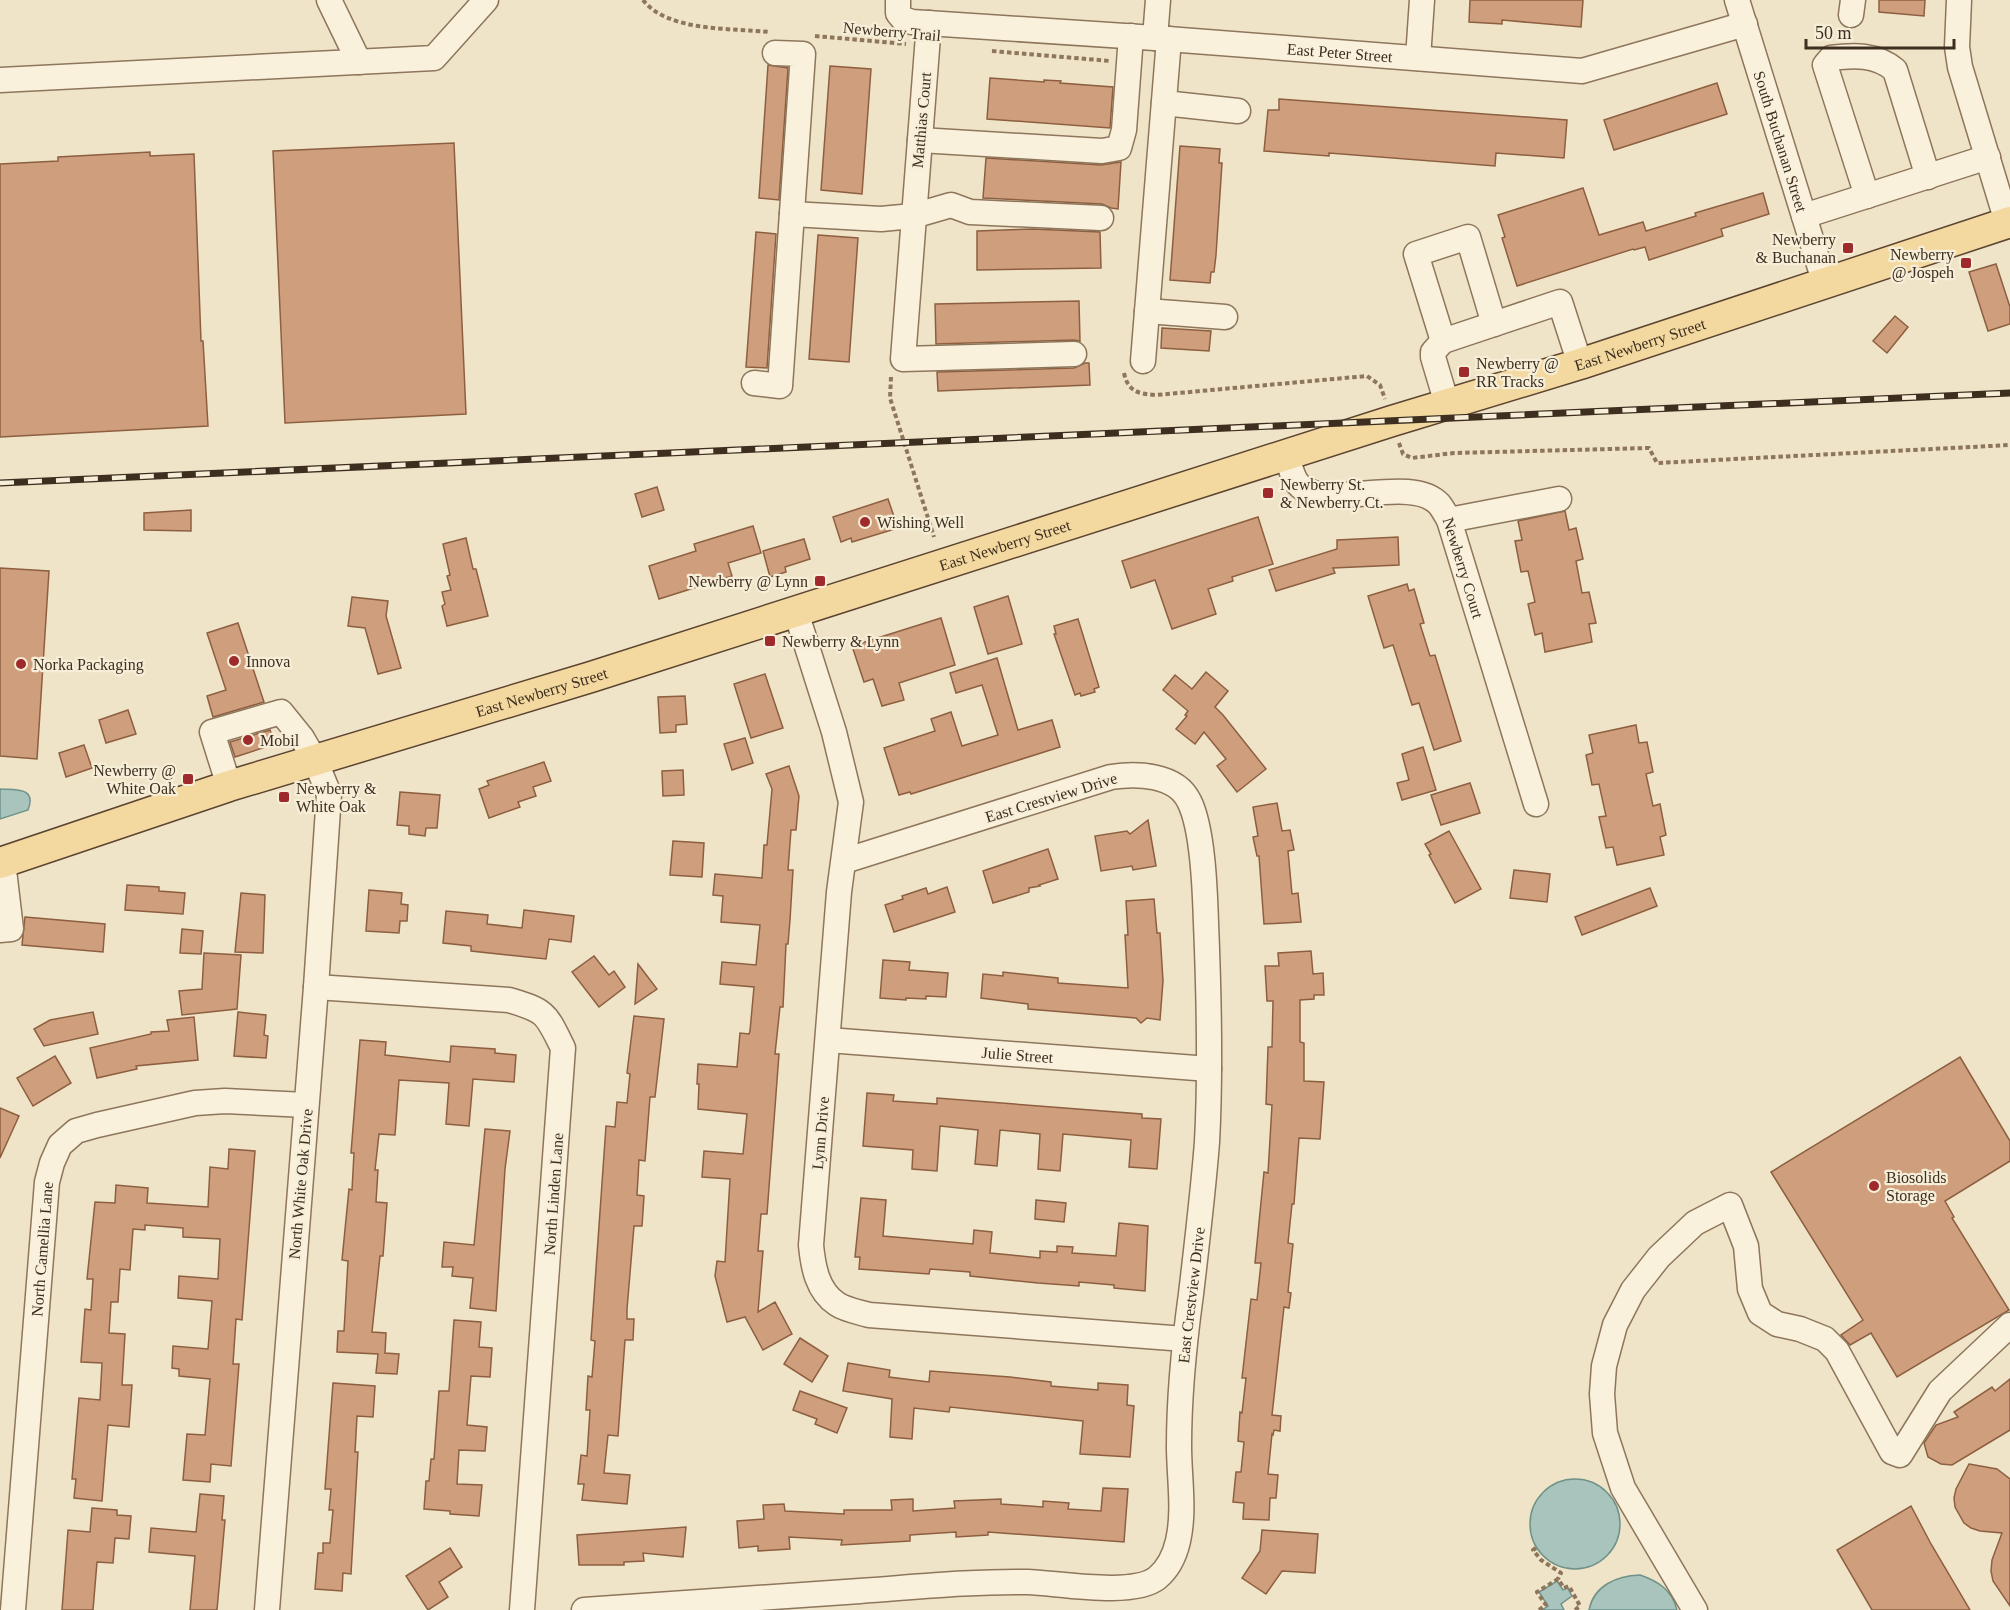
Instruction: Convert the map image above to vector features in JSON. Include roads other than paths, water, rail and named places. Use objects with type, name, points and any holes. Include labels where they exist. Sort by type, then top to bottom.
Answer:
[{"type":"main road","name":"East Newberry Street","points":[[2,862],[229,786],[591,677],[1580,364],[2009,222]]},
{"type":"street","points":[[329,0],[359,62]]},
{"type":"street","points":[[0,80],[434,58],[486,0]]},
{"type":"street","name":"East Peter Street","points":[[898,0],[898,13],[903,19],[912,22],[928,34],[1131,36],[1582,71],[1744,24]]},
{"type":"street","points":[[1143,360],[1164,103],[1158,0]]},
{"type":"street","points":[[1418,58],[1422,0]]},
{"type":"street","name":"South Buchanan Street","points":[[1737,0],[1825,284]]},
{"type":"street","points":[[1959,0],[1957,47],[1960,67],[2009,222]]},
{"type":"street","name":"Matthias Court","points":[[928,34],[903,359],[1074,354]]},
{"type":"street","points":[[920,140],[1102,151],[1119,148],[1124,130],[1131,36]]},
{"type":"street","points":[[753,383],[780,386],[803,54],[775,42]]},
{"type":"street","points":[[1867,196],[1825,65],[1831,58],[1863,56],[1887,63],[1895,70],[1928,177]]},
{"type":"street","points":[[1164,103],[1238,111]]},
{"type":"street","points":[[1804,216],[1988,157]]},
{"type":"street","points":[[792,214],[880,219],[913,216],[951,205],[970,212],[1101,218]]},
{"type":"street","points":[[1443,341],[1416,254],[1468,237],[1494,324]]},
{"type":"street","points":[[1448,404],[1433,357],[1434,352],[1443,341],[1560,302],[1580,364]]},
{"type":"street","points":[[1147,311],[1225,317]]},
{"type":"street","name":"Newberry Court","points":[[1287,456],[1296,481],[1308,492],[1328,494],[1402,492],[1425,495],[1438,504],[1449,520],[1536,804]]},
{"type":"street","points":[[1449,520],[1559,499]]},
{"type":"street","name":"Lynn Drive","points":[[796,612],[834,732],[851,802],[811,1245],[813,1269],[824,1290],[837,1304],[869,1316],[1185,1339]]},
{"type":"street","name":"North White Oak Drive","points":[[229,786],[212,732],[281,712],[302,738],[315,760],[329,794],[267,1610]]},
{"type":"street","name":"East Crestview Drive","points":[[584,1610],[935,1586],[1027,1582],[1109,1588],[1128,1587],[1148,1583],[1158,1577],[1173,1557],[1179,1538],[1181,1499],[1180,1393],[1200,1218],[1207,1139],[1209,1069],[1205,899],[1197,825],[1188,798],[1172,784],[1144,775],[1111,777],[844,861]]},
{"type":"street","points":[[0,930],[11,929],[2,862]]},
{"type":"street","name":"North Linden Lane","points":[[316,987],[509,1000],[536,1008],[549,1020],[563,1048],[522,1610]]},
{"type":"street","name":"Julie Street","points":[[828,1040],[1209,1069]]},
{"type":"street","name":"North Camellia Lane","points":[[13,1610],[46,1182],[60,1146],[76,1131],[195,1103],[225,1101],[306,1105]]},
{"type":"street","points":[[1695,1610],[1623,1488],[1605,1433],[1602,1394],[1604,1365],[1615,1325],[1633,1290],[1659,1257],[1695,1223],[1730,1205],[1746,1246],[1750,1288],[1760,1313],[1777,1324],[1800,1329],[1825,1339],[1837,1351],[1892,1452],[1900,1455],[1940,1391],[2010,1325]]},
{"type":"water","points":[[0,789],[18,790],[27,794],[30,797],[28,810],[0,819]]},
{"type":"water","points":[[1566,1479],[1584,1479],[1600,1486],[1613,1499],[1620,1515],[1620,1533],[1613,1549],[1600,1562],[1584,1569],[1566,1569],[1550,1562],[1537,1549],[1530,1533],[1530,1515],[1537,1499],[1550,1486]]},
{"type":"water","points":[[1640,1575],[1663,1587],[1672,1597],[1677,1610],[1589,1610],[1596,1594],[1608,1583],[1623,1577]]},
{"type":"water","points":[[1557,1581],[1563,1590],[1567,1587],[1572,1596],[1561,1604],[1564,1610],[1542,1610],[1548,1606],[1539,1592]]},
{"type":"railway","points":[[0,483],[2010,393]]},
{"type":"place","name":"Newberry & Buchanan","points":[[1848,248]]},
{"type":"place","name":"Newberry @ Jospeh","points":[[1966,263]]},
{"type":"place","name":"Newberry @ RR Tracks","points":[[1464,372]]},
{"type":"place","name":"Newberry St. & Newberry Ct.","points":[[1268,493]]},
{"type":"place","name":"Wishing Well","points":[[865,522]]},
{"type":"place","name":"Newberry @ Lynn","points":[[820,581]]},
{"type":"place","name":"Newberry & Lynn","points":[[770,641]]},
{"type":"place","name":"Innova","points":[[234,661]]},
{"type":"place","name":"Norka Packaging","points":[[21,664]]},
{"type":"place","name":"Mobil","points":[[248,740]]},
{"type":"place","name":"Newberry @ White Oak","points":[[188,779]]},
{"type":"place","name":"Newberry & White Oak","points":[[284,797]]},
{"type":"place","name":"Biosolids Storage","points":[[1874,1186]]}]
